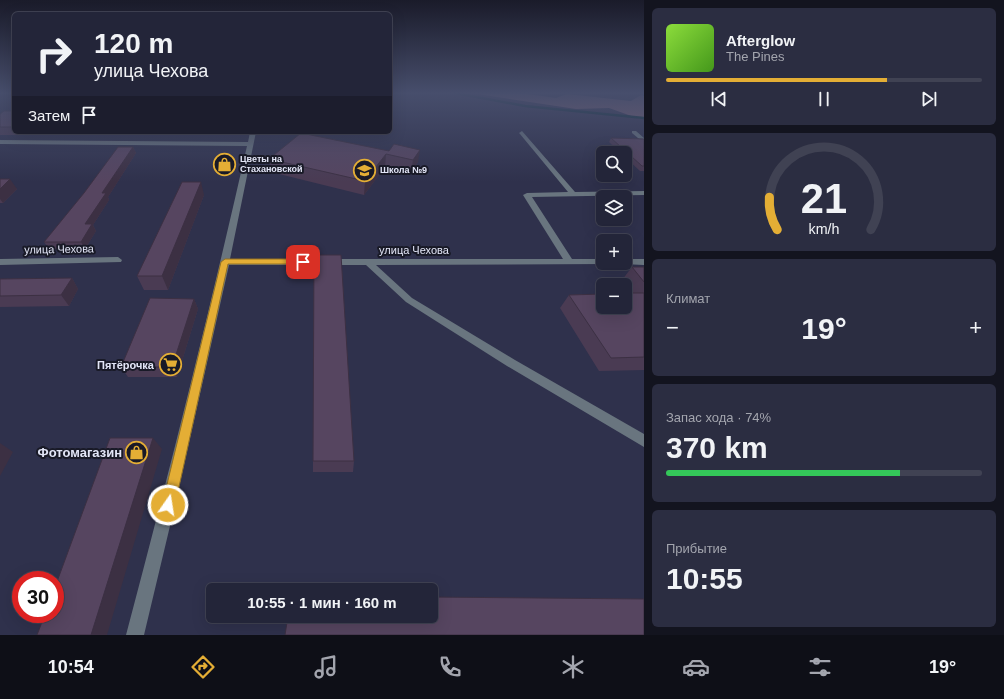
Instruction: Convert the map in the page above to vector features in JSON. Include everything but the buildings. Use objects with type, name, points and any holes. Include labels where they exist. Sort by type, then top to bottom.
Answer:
[{"type":"street","points":[[634,132],[644,141]]},
{"type":"street","points":[[522,133],[573,194]]},
{"type":"street","points":[[135,635],[168,505],[225,262],[252,134]]},
{"type":"street","points":[[0,142],[250,144]]},
{"type":"street","points":[[569,262],[527,195],[644,193]]},
{"type":"street","name":"улица Чехова","points":[[0,262],[118,260]]},
{"type":"street","name":"улица Чехова","points":[[225,262],[596,262]]},
{"type":"street","points":[[368,262],[409,300],[511,363],[644,441]]},
{"type":"street","points":[[632,262],[644,262]]},
{"type":"place","name":"Цветы на Стахановской","points":[[224,164]]},
{"type":"place","name":"Школа №9","points":[[365,170]]},
{"type":"place","name":"Пятёрочка","points":[[170,365]]},
{"type":"place","name":"Фотомагазин","points":[[137,452]]},
{"type":"route","points":[[168,505],[225,262],[303,262]]}]
